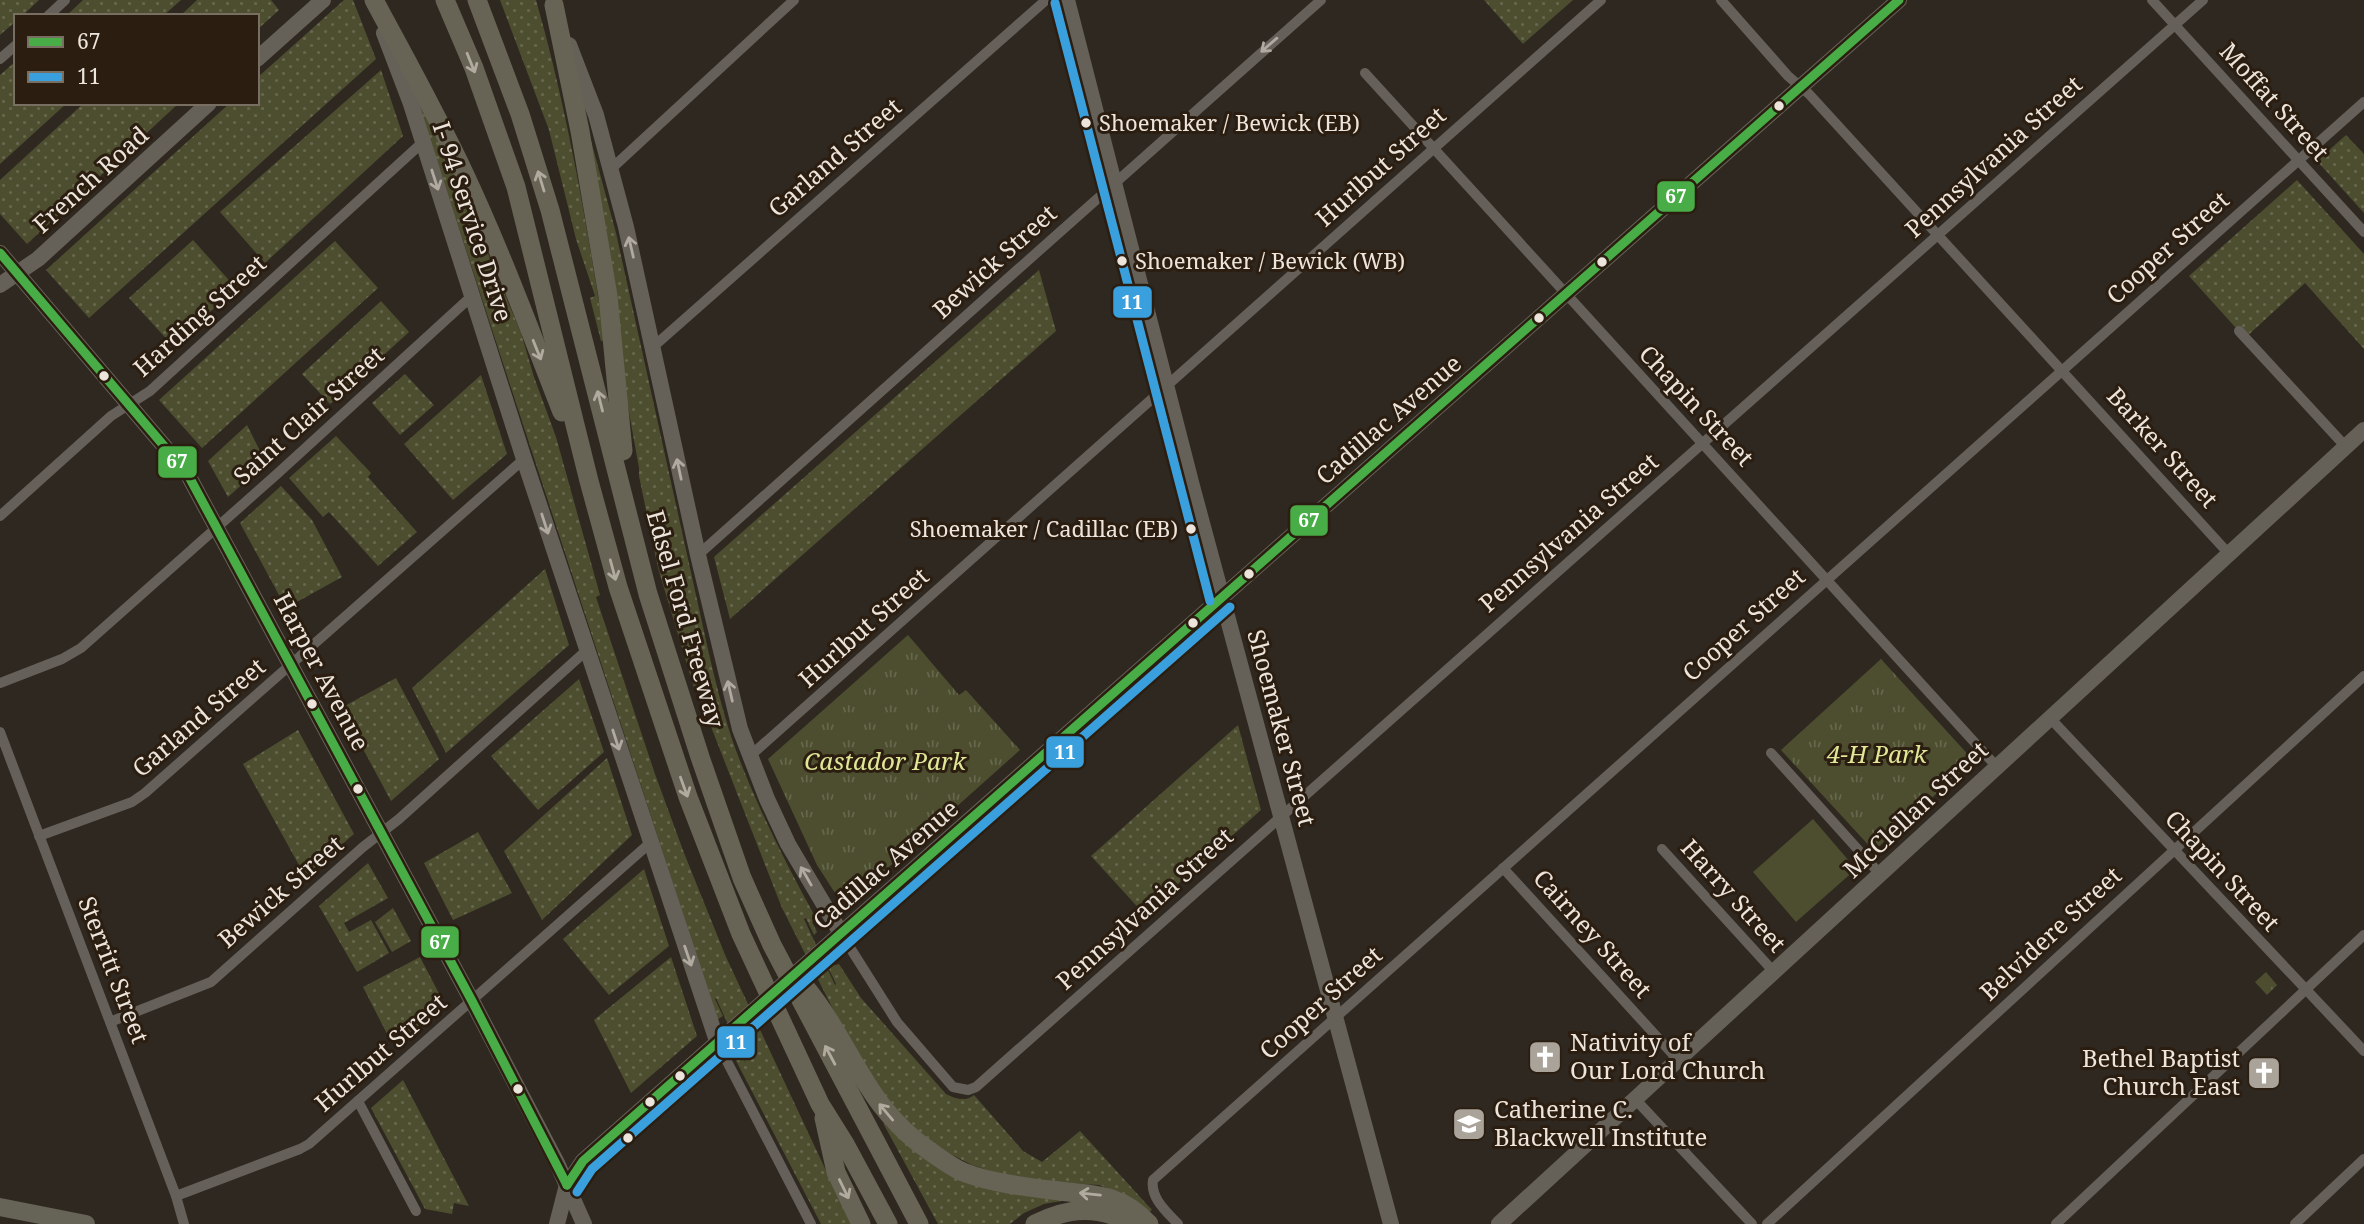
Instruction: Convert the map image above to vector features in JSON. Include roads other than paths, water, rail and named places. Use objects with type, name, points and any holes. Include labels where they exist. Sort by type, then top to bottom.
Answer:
[{"type":"highway","points":[[373,0],[466,176],[498,249],[589,481]]},
{"type":"highway","name":"Edsel Ford Freeway","points":[[445,0],[474,68],[516,187],[618,587],[688,797],[741,934],[820,1104],[888,1224]]},
{"type":"highway","name":"Edsel Ford Freeway","points":[[477,0],[520,114],[550,210],[648,594],[699,757],[741,878],[772,945],[919,1224]]},
{"type":"highway","points":[[555,2],[608,296],[629,515]]},
{"type":"highway","points":[[772,945],[814,998],[870,1092],[913,1140],[964,1172],[1011,1185],[1108,1197],[1132,1208],[1149,1224]]},
{"type":"highway","points":[[820,1104],[836,1172],[862,1224]]},
{"type":"highway","points":[[1035,1224],[1066,1212],[1095,1210],[1114,1214],[1132,1224]]},
{"type":"main road","points":[[0,1207],[41,1220],[86,1224]]},
{"type":"street","points":[[50,14],[65,0]]},
{"type":"street","points":[[259,58],[323,0]]},
{"type":"street","name":"I- 94 Service Drive","points":[[373,0],[423,142],[524,459]]},
{"type":"street","points":[[611,169],[794,0]]},
{"type":"street","name":"Garland Street","points":[[653,347],[1045,0]]},
{"type":"street","name":"Shoemaker Street","points":[[1067,0],[1166,386],[1391,1224]]},
{"type":"street","name":"Bewick Street","points":[[698,555],[1321,0]]},
{"type":"street","name":"Hurlbut Street","points":[[750,756],[1601,0]]},
{"type":"street","name":"Barker Street","points":[[1721,0],[2229,554]]},
{"type":"street","name":"Cadillac Avenue","points":[[557,1224],[567,1185],[583,1161],[1899,0]]},
{"type":"street","name":"Moffat Street","points":[[2152,0],[2364,232]]},
{"type":"street","name":"Pennsylvania Street","points":[[961,1090],[976,1087],[2203,0]]},
{"type":"street","name":"Edsel Ford Freeway","points":[[555,2],[596,115],[611,169],[732,701],[750,756],[788,844],[842,935],[897,1022],[953,1087],[961,1090]]},
{"type":"street","points":[[0,59],[14,47]]},
{"type":"street","name":"Chapin Street","points":[[1365,73],[1997,767]]},
{"type":"street","name":"Cooper Street","points":[[1178,1224],[1154,1195],[1153,1180],[2364,102]]},
{"type":"street","name":"French Road","points":[[0,285],[38,259],[207,105]]},
{"type":"street","name":"Harding Street","points":[[0,516],[111,415],[150,391],[423,142]]},
{"type":"street","name":"Harper Avenue","points":[[0,253],[187,473],[472,1001],[567,1185],[584,1224]]},
{"type":"street","name":"Saint Clair Street","points":[[0,683],[62,659],[80,649],[473,295]]},
{"type":"street","points":[[2239,331],[2346,447]]},
{"type":"street","name":"McClellan Street","points":[[1499,1224],[2364,430]]},
{"type":"street","points":[[524,459],[718,1044],[809,1220]]},
{"type":"street","name":"Garland Street","points":[[39,836],[132,802],[145,793],[524,459]]},
{"type":"street","name":"Bewick Street","points":[[110,1022],[211,982],[587,650]]},
{"type":"street","name":"Belvidere Street","points":[[1766,1224],[2364,676]]},
{"type":"street","name":"Chapin Street","points":[[2050,718],[2364,1051]]},
{"type":"street","name":"Sterritt Street","points":[[0,732],[176,1196],[184,1224]]},
{"type":"street","points":[[1771,753],[1880,874]]},
{"type":"street","name":"Hurlbut Street","points":[[176,1196],[300,1149],[650,843]]},
{"type":"street","name":"Harry Street","points":[[1662,849],[1774,972]]},
{"type":"street","name":"Cairney Street","points":[[1503,868],[1678,1060]]},
{"type":"street","points":[[2056,1224],[2364,935]]},
{"type":"street","points":[[1635,1099],[1752,1224]]},
{"type":"street","points":[[358,1101],[416,1211]]},
{"type":"street","points":[[2295,1224],[2364,1158]]},
{"type":"place","name":"Shoemaker / Bewick (EB)","points":[[1086,123]]},
{"type":"place","name":"Shoemaker / Bewick (WB)","points":[[1122,261]]},
{"type":"place","name":"Shoemaker / Cadillac (EB)","points":[[1191,529]]},
{"type":"place","name":"Nativity of Our Lord Church","points":[[1545,1057]]},
{"type":"place","name":"Bethel Baptist Church East","points":[[2264,1073]]},
{"type":"place","name":"Catherine C. Blackwell Institute","points":[[1469,1124]]},
{"type":"park label","name":"4-H Park","points":[[1877,755]]},
{"type":"park label","name":"Castador Park","points":[[885,762]]}]
